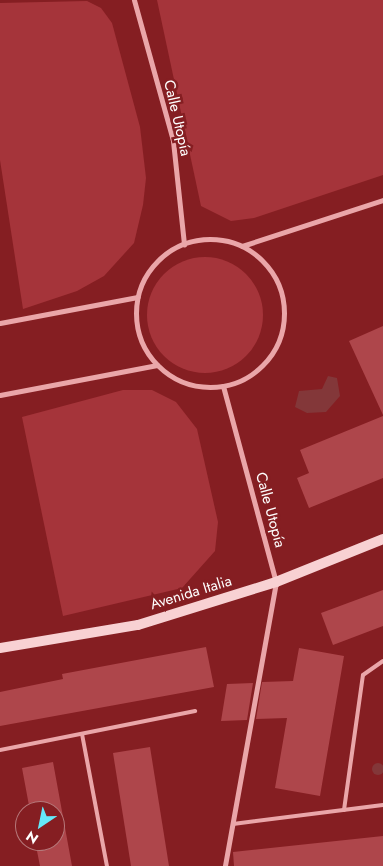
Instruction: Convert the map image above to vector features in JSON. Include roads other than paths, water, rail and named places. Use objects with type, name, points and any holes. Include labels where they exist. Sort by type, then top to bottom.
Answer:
[{"type":"street","name":"Calle Utopía","points":[[134,0],[172,142],[184,244]]},
{"type":"street","points":[[242,246],[383,200]]},
{"type":"street","points":[[219,239],[242,246],[262,260],[277,280],[284,304],[284,329],[274,353],[258,371],[223,386],[186,384],[157,364],[138,331],[138,298],[154,264],[184,244],[219,239]]},
{"type":"street","points":[[0,323],[138,298]]},
{"type":"street","points":[[0,395],[157,364]]},
{"type":"street","name":"Calle Utopía","points":[[223,386],[276,582]]},
{"type":"street","name":"Avenida Italia","points":[[0,648],[138,625],[276,582],[383,538]]},
{"type":"street","points":[[225,866],[276,582]]},
{"type":"lane","points":[[344,810],[363,674],[383,661]]},
{"type":"lane","points":[[0,750],[195,711]]},
{"type":"lane","points":[[82,734],[107,866]]},
{"type":"lane","points":[[233,824],[383,806]]}]
